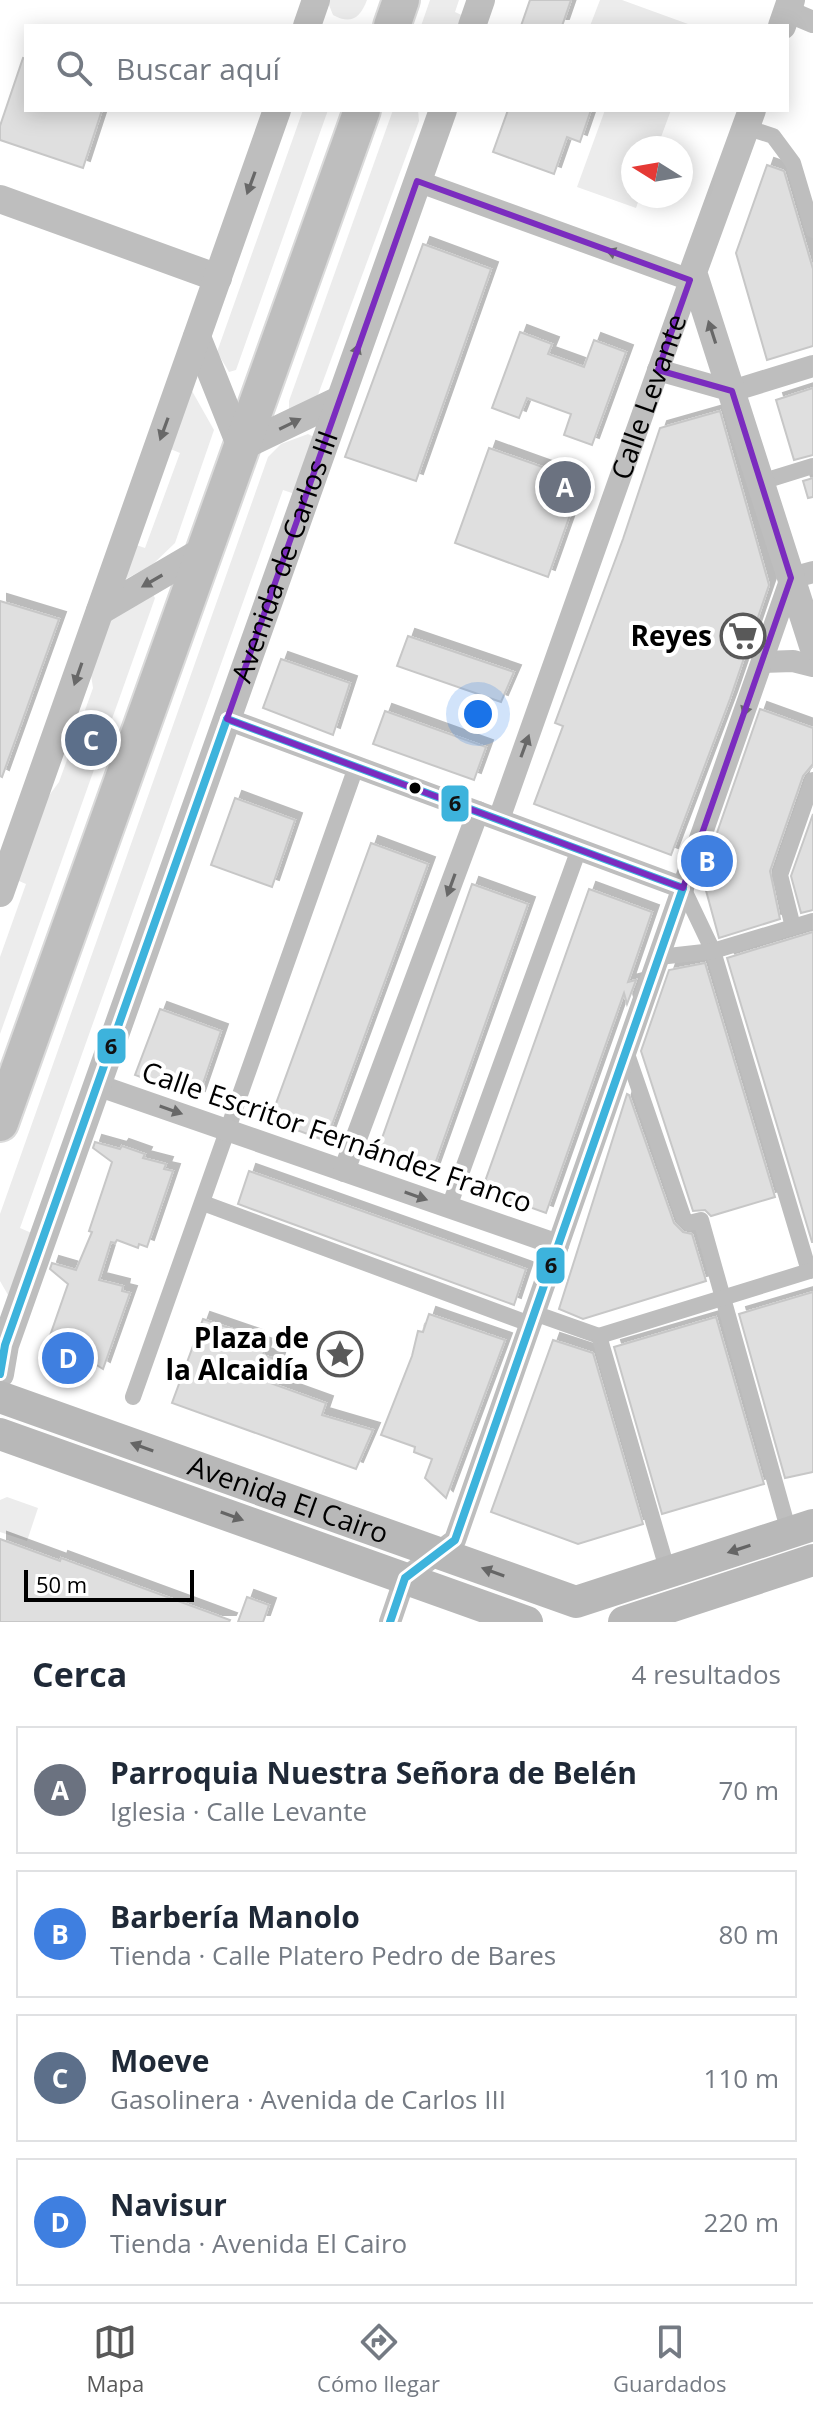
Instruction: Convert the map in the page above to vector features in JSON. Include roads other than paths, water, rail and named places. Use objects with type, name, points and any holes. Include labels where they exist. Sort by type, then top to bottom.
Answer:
[{"type":"main road","points":[[393,24],[401,0]]},
{"type":"main road","points":[[0,1123],[361,112]]},
{"type":"main road","name":"Avenida El Cairo","points":[[0,1397],[439,1553],[585,1612],[668,1572],[801,1529]]},
{"type":"main road","name":"Avenida El Cairo","points":[[0,1434],[527,1622]]},
{"type":"main road","points":[[624,1622],[813,1560]]},
{"type":"street","points":[[308,24],[316,0]]},
{"type":"street","points":[[473,24],[481,0]]},
{"type":"street","points":[[0,893],[276,112]]},
{"type":"street","name":"Avenida de Carlos III","points":[[0,1374],[2,1335],[97,1085],[441,112]]},
{"type":"street","points":[[748,119],[773,136],[793,163],[813,230]]},
{"type":"street","name":"Calle Levante","points":[[344,1171],[488,816],[658,370],[748,119]]},
{"type":"street","points":[[417,181],[692,276],[761,482],[802,575],[813,646]]},
{"type":"street","points":[[0,199],[218,278]]},
{"type":"street","points":[[197,337],[241,447]]},
{"type":"street","points":[[658,370],[732,391],[813,366]]},
{"type":"street","name":"Avenida de Carlos III","points":[[241,447],[339,400]]},
{"type":"street","points":[[761,482],[813,466]]},
{"type":"street","points":[[100,611],[204,550]]},
{"type":"street","points":[[390,1622],[405,1578],[455,1540],[762,662],[802,575]]},
{"type":"street","points":[[762,662],[793,661],[813,666]]},
{"type":"street","points":[[203,1203],[532,1319],[599,1336],[811,1270],[713,951],[683,888],[227,719]]},
{"type":"street","points":[[133,1397],[356,767]]},
{"type":"street","points":[[793,927],[780,875],[813,780]]},
{"type":"street","points":[[449,1207],[579,849]]},
{"type":"street","points":[[659,957],[713,951],[813,921]]},
{"type":"street","points":[[626,1051],[684,1219],[689,1223],[701,1220],[801,1529]]},
{"type":"street","name":"Calle Escritor Fernández Franco","points":[[97,1085],[558,1245]]},
{"type":"street","points":[[599,1336],[668,1572]]},
{"type":"place","name":"Parroquia Nuestra Señora de Belén","points":[[565,487]]},
{"type":"place","name":"Reyes","points":[[743,636]]},
{"type":"place","name":"Moeve","points":[[91,740]]},
{"type":"place","name":"Barbería Manolo","points":[[707,861]]},
{"type":"place","name":"Plaza de la Alcaidía","points":[[340,1354]]},
{"type":"place","name":"Navisur","points":[[68,1358]]}]
